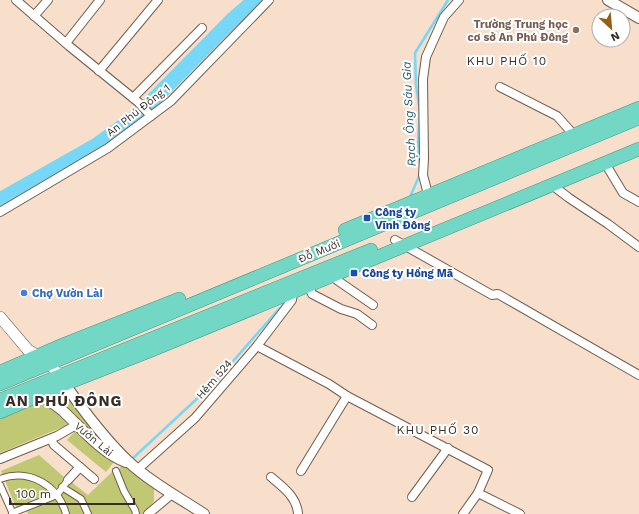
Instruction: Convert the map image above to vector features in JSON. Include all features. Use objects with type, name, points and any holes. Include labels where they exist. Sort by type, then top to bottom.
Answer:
[{"type":"highway","name":"Đỗ Mười","points":[[430,200],[574,135],[639,108]]},
{"type":"highway","name":"Đỗ Mười","points":[[0,372],[36,360],[430,200],[639,118]]},
{"type":"highway","name":"Đỗ Mười","points":[[62,380],[152,350],[309,286],[400,243],[639,139]]},
{"type":"highway","name":"Đỗ Mười","points":[[0,412],[40,390],[62,380],[400,243],[552,185],[639,149]]},
{"type":"highway","name":"Đỗ Mười","points":[[0,384],[36,360]]},
{"type":"highway","name":"Đỗ Mười","points":[[0,400],[40,390]]},
{"type":"main road","name":"Vườn Lài","points":[[0,317],[36,360],[62,380]]},
{"type":"main road","name":"Vườn Lài","points":[[36,360],[40,390]]},
{"type":"street","points":[[16,0],[99,71],[136,100],[149,114]]},
{"type":"street","points":[[34,16],[48,0]]},
{"type":"street","points":[[66,43],[100,0]]},
{"type":"street","points":[[99,71],[158,0]]},
{"type":"street","name":"An Phú Đông 1","points":[[0,212],[108,148],[149,114],[171,101],[270,0]]},
{"type":"street","points":[[430,200],[424,175],[423,79],[426,57],[444,17],[459,0]]},
{"type":"street","points":[[608,0],[639,18]]},
{"type":"street","points":[[136,100],[202,28]]},
{"type":"street","points":[[500,87],[557,116],[574,135]]},
{"type":"street","points":[[605,163],[623,193],[639,202]]},
{"type":"street","points":[[552,185],[639,247]]},
{"type":"street","points":[[400,243],[492,295],[498,294],[639,374]]},
{"type":"street","points":[[332,276],[373,305]]},
{"type":"street","points":[[309,286],[312,294],[341,309],[357,314],[372,325]]},
{"type":"street","name":"Hẻm 524","points":[[135,467],[194,418],[258,346],[292,300],[292,292]]},
{"type":"street","points":[[258,346],[329,384],[347,396],[488,470],[478,493],[463,514]]},
{"type":"street","points":[[62,380],[106,437],[135,467],[172,494],[204,514]]},
{"type":"street","name":"Vườn Lài","points":[[40,390],[76,425],[119,460],[135,467]]},
{"type":"street","points":[[301,471],[347,396]]},
{"type":"street","points":[[0,459],[51,439],[76,425]]},
{"type":"street","points":[[51,439],[54,445],[94,479]]},
{"type":"street","points":[[412,497],[448,448]]},
{"type":"street","points":[[0,485],[12,514],[57,495],[62,487],[80,467]]},
{"type":"street","points":[[116,471],[136,514]]},
{"type":"street","points":[[0,478],[14,475],[32,477],[48,485],[63,504],[66,514]]},
{"type":"street","points":[[271,477],[288,490],[298,508],[298,514]]},
{"type":"street","points":[[62,487],[81,499],[88,514]]},
{"type":"street","points":[[478,493],[520,514]]},
{"type":"street","points":[[148,514],[172,494]]},
{"type":"green space","points":[[66,392],[111,449],[56,402]]},
{"type":"green space","points":[[42,401],[66,421],[67,424],[0,453],[0,418]]},
{"type":"green space","points":[[76,430],[114,462],[106,472],[67,440]]},
{"type":"green space","points":[[39,455],[65,478],[54,491],[16,507],[1,471]]},
{"type":"green space","points":[[124,465],[154,484],[154,501],[145,514],[137,514],[129,498],[119,470],[121,466]]},
{"type":"green space","points":[[112,472],[114,472],[134,514],[28,514],[27,511],[59,498],[70,481],[88,495]]},
{"type":"waterway","points":[[0,200],[95,146],[137,116],[232,20],[255,0]]},
{"type":"waterway","name":"Rạch Ông Sáu Gia","points":[[420,162],[418,142],[420,112],[416,85],[415,53],[448,0]]},
{"type":"waterway","name":"Rạch Ông Sáu Gia","points":[[410,197],[420,174]]},
{"type":"waterway","points":[[132,459],[214,383],[277,311],[284,305]]},
{"type":"place","name":"Trường Trung học cơ sở An Phú Đông","points":[[576,30]]},
{"type":"place","name":"Công ty Vĩnh Đông","points":[[367,218]]},
{"type":"place","name":"Công ty Hồng Mã","points":[[354,273]]},
{"type":"place","name":"Chợ Vườn Lài","points":[[24,293]]},
{"type":"district","name":"KHU PHỐ 10","points":[[507,61]]},
{"type":"district","name":"AN PHÚ ĐÔNG","points":[[64,401]]},
{"type":"district","name":"KHU PHỐ 30","points":[[438,430]]}]
